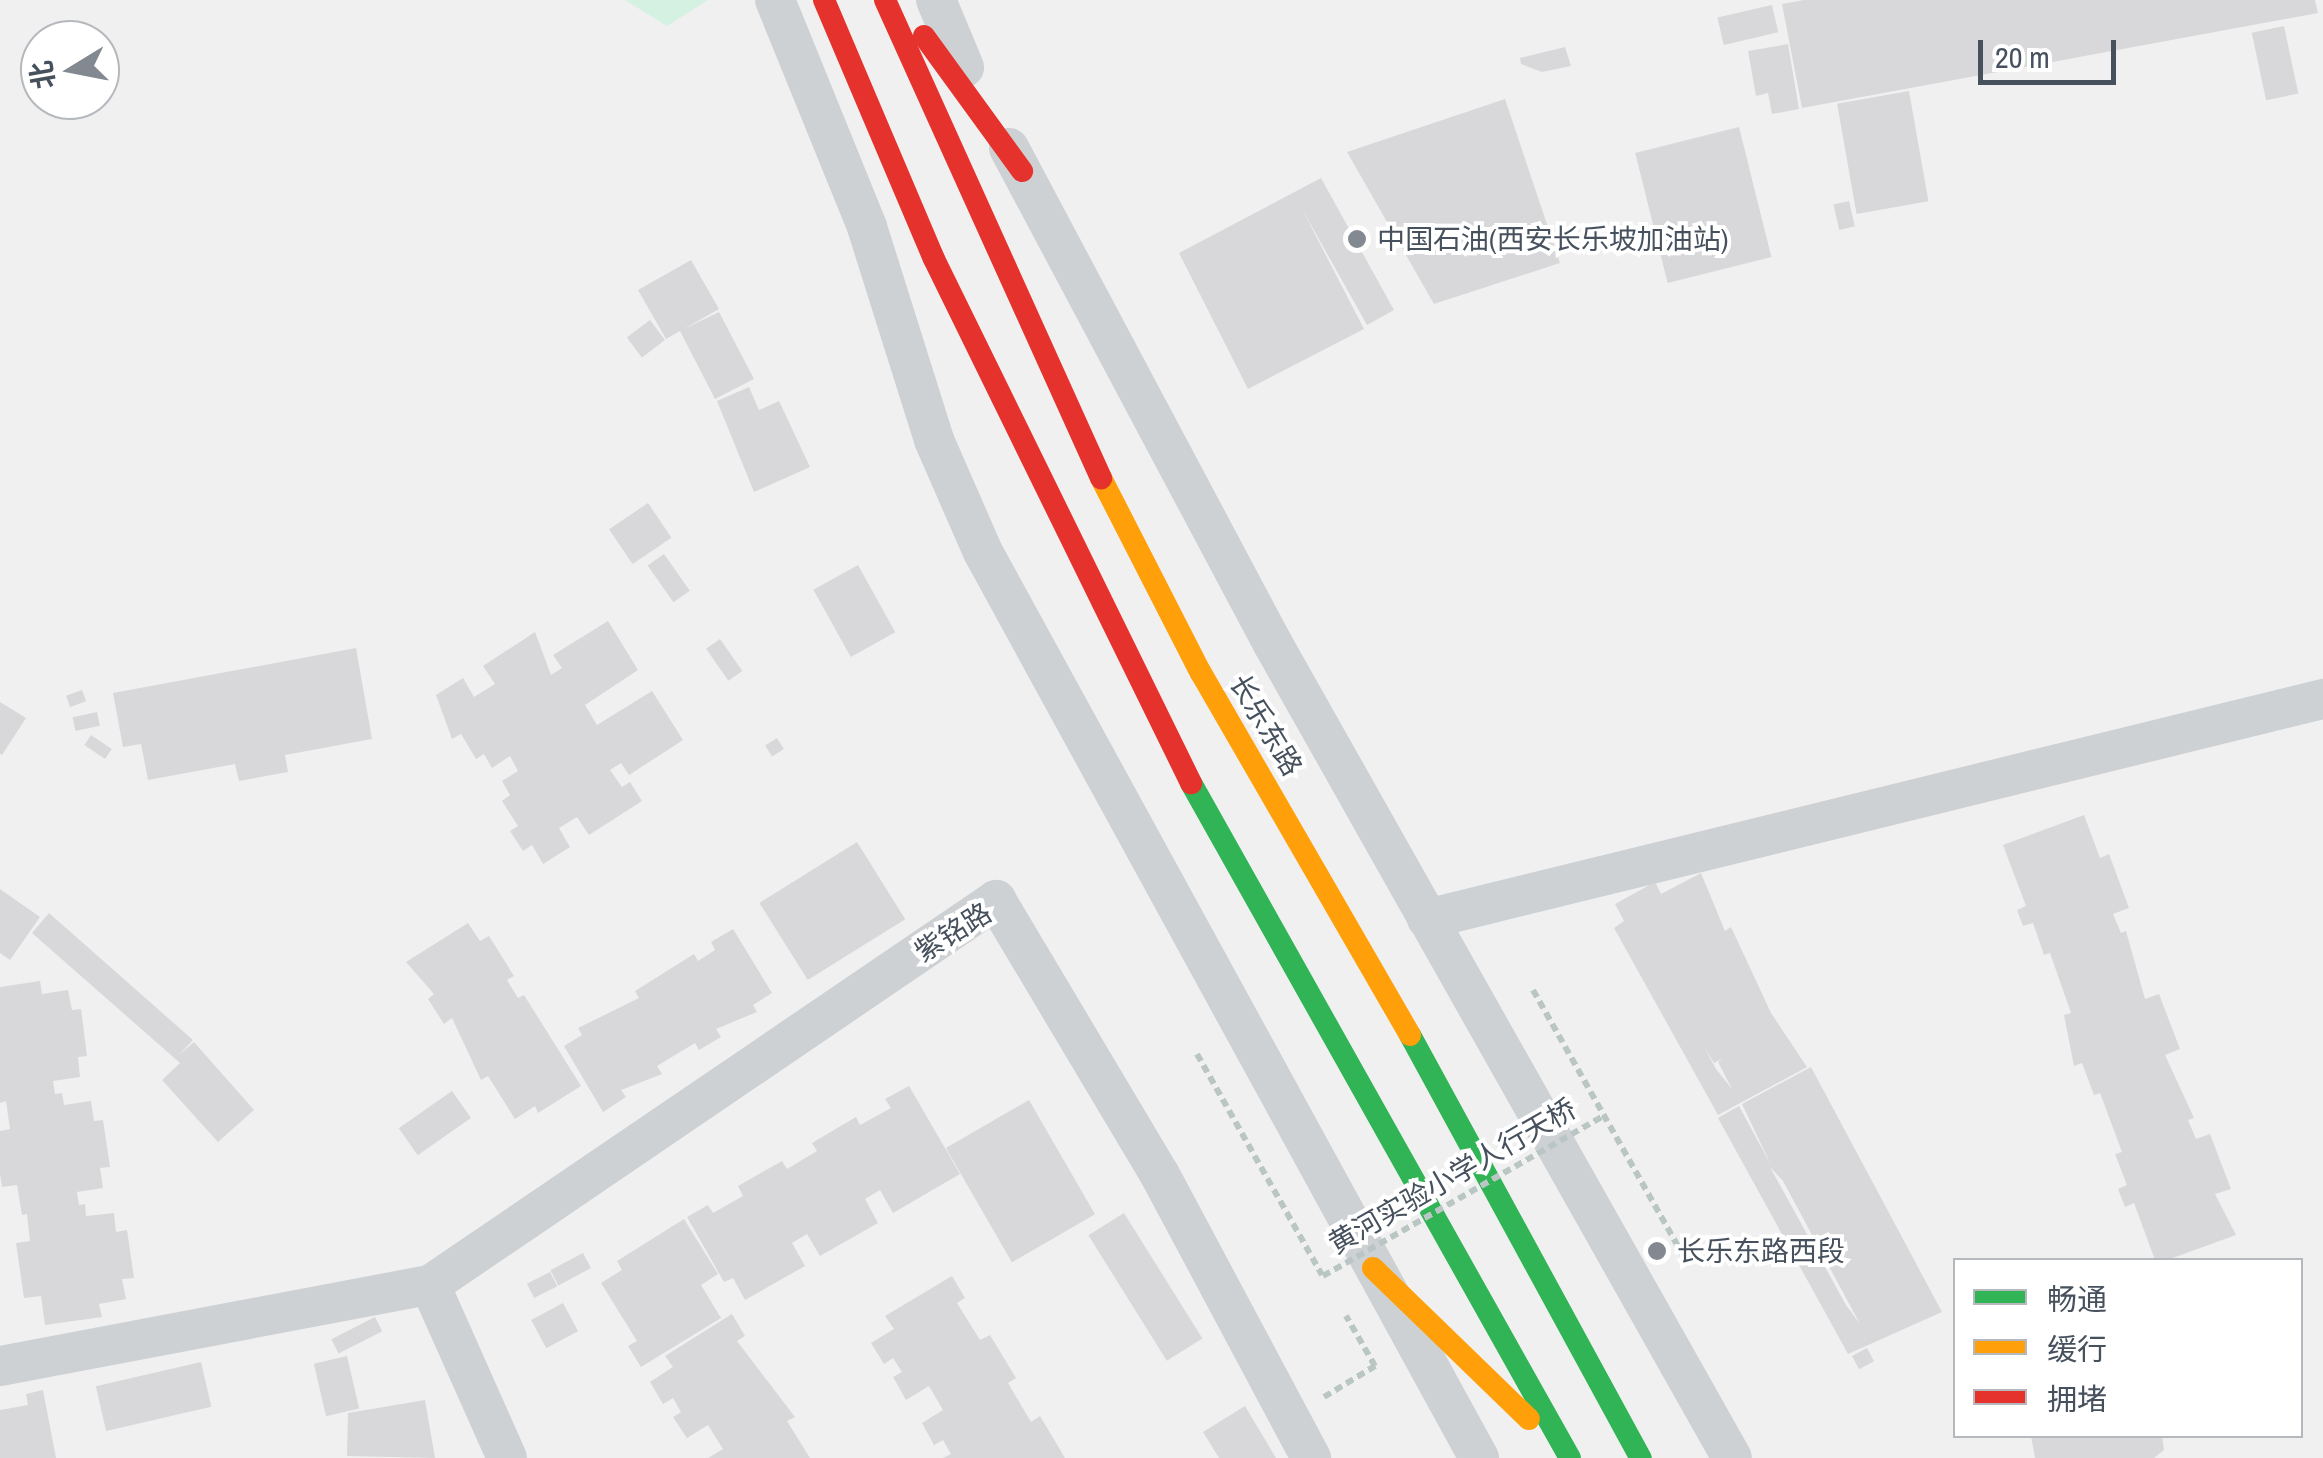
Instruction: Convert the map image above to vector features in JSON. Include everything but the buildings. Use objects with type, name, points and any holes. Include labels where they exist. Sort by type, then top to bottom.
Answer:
[{"type":"main road","points":[[824,0],[943,277],[1174,754],[1570,1458]]},
{"type":"main road","name":"长乐东路","points":[[885,0],[994,254],[1201,673],[1356,936],[1641,1458]]},
{"type":"main road","points":[[898,0],[1022,171]]},
{"type":"main road","points":[[1373,1268],[1570,1458]]},
{"type":"street","points":[[775,0],[867,227],[934,440],[983,552],[1479,1458]]},
{"type":"street","points":[[936,0],[967,74],[1427,918],[1732,1458]]},
{"type":"street","points":[[1427,918],[2323,699]]},
{"type":"street","name":"紫铭路","points":[[430,1285],[996,900],[1160,1175],[1311,1458]]},
{"type":"street","points":[[0,1366],[430,1285],[507,1458]]},
{"type":"path","points":[[1533,990],[1688,1264]]},
{"type":"path","points":[[1197,1054],[1332,1290]]},
{"type":"path","name":"黄河实验小学人行天桥","points":[[1323,1276],[1604,1116]]},
{"type":"path","points":[[1289,1418],[1375,1366],[1340,1305]]},
{"type":"green space","points":[[625,0],[708,0],[667,26]]},
{"type":"traffic: fast","points":[[1191,783],[1570,1458]]},
{"type":"traffic: fast","points":[[1410,1035],[1641,1458]]},
{"type":"traffic: slow","points":[[1101,478],[1201,673],[1410,1035]]},
{"type":"traffic: slow","points":[[1373,1268],[1529,1419]]},
{"type":"traffic: jam","points":[[824,0],[934,259],[1191,783]]},
{"type":"traffic: jam","points":[[885,0],[1101,478]]},
{"type":"traffic: jam","points":[[924,36],[1022,171]]},
{"type":"place","name":"中国石油(西安长乐坡加油站)","points":[[1357,239]]},
{"type":"place","name":"长乐东路西段","points":[[1657,1251]]}]
